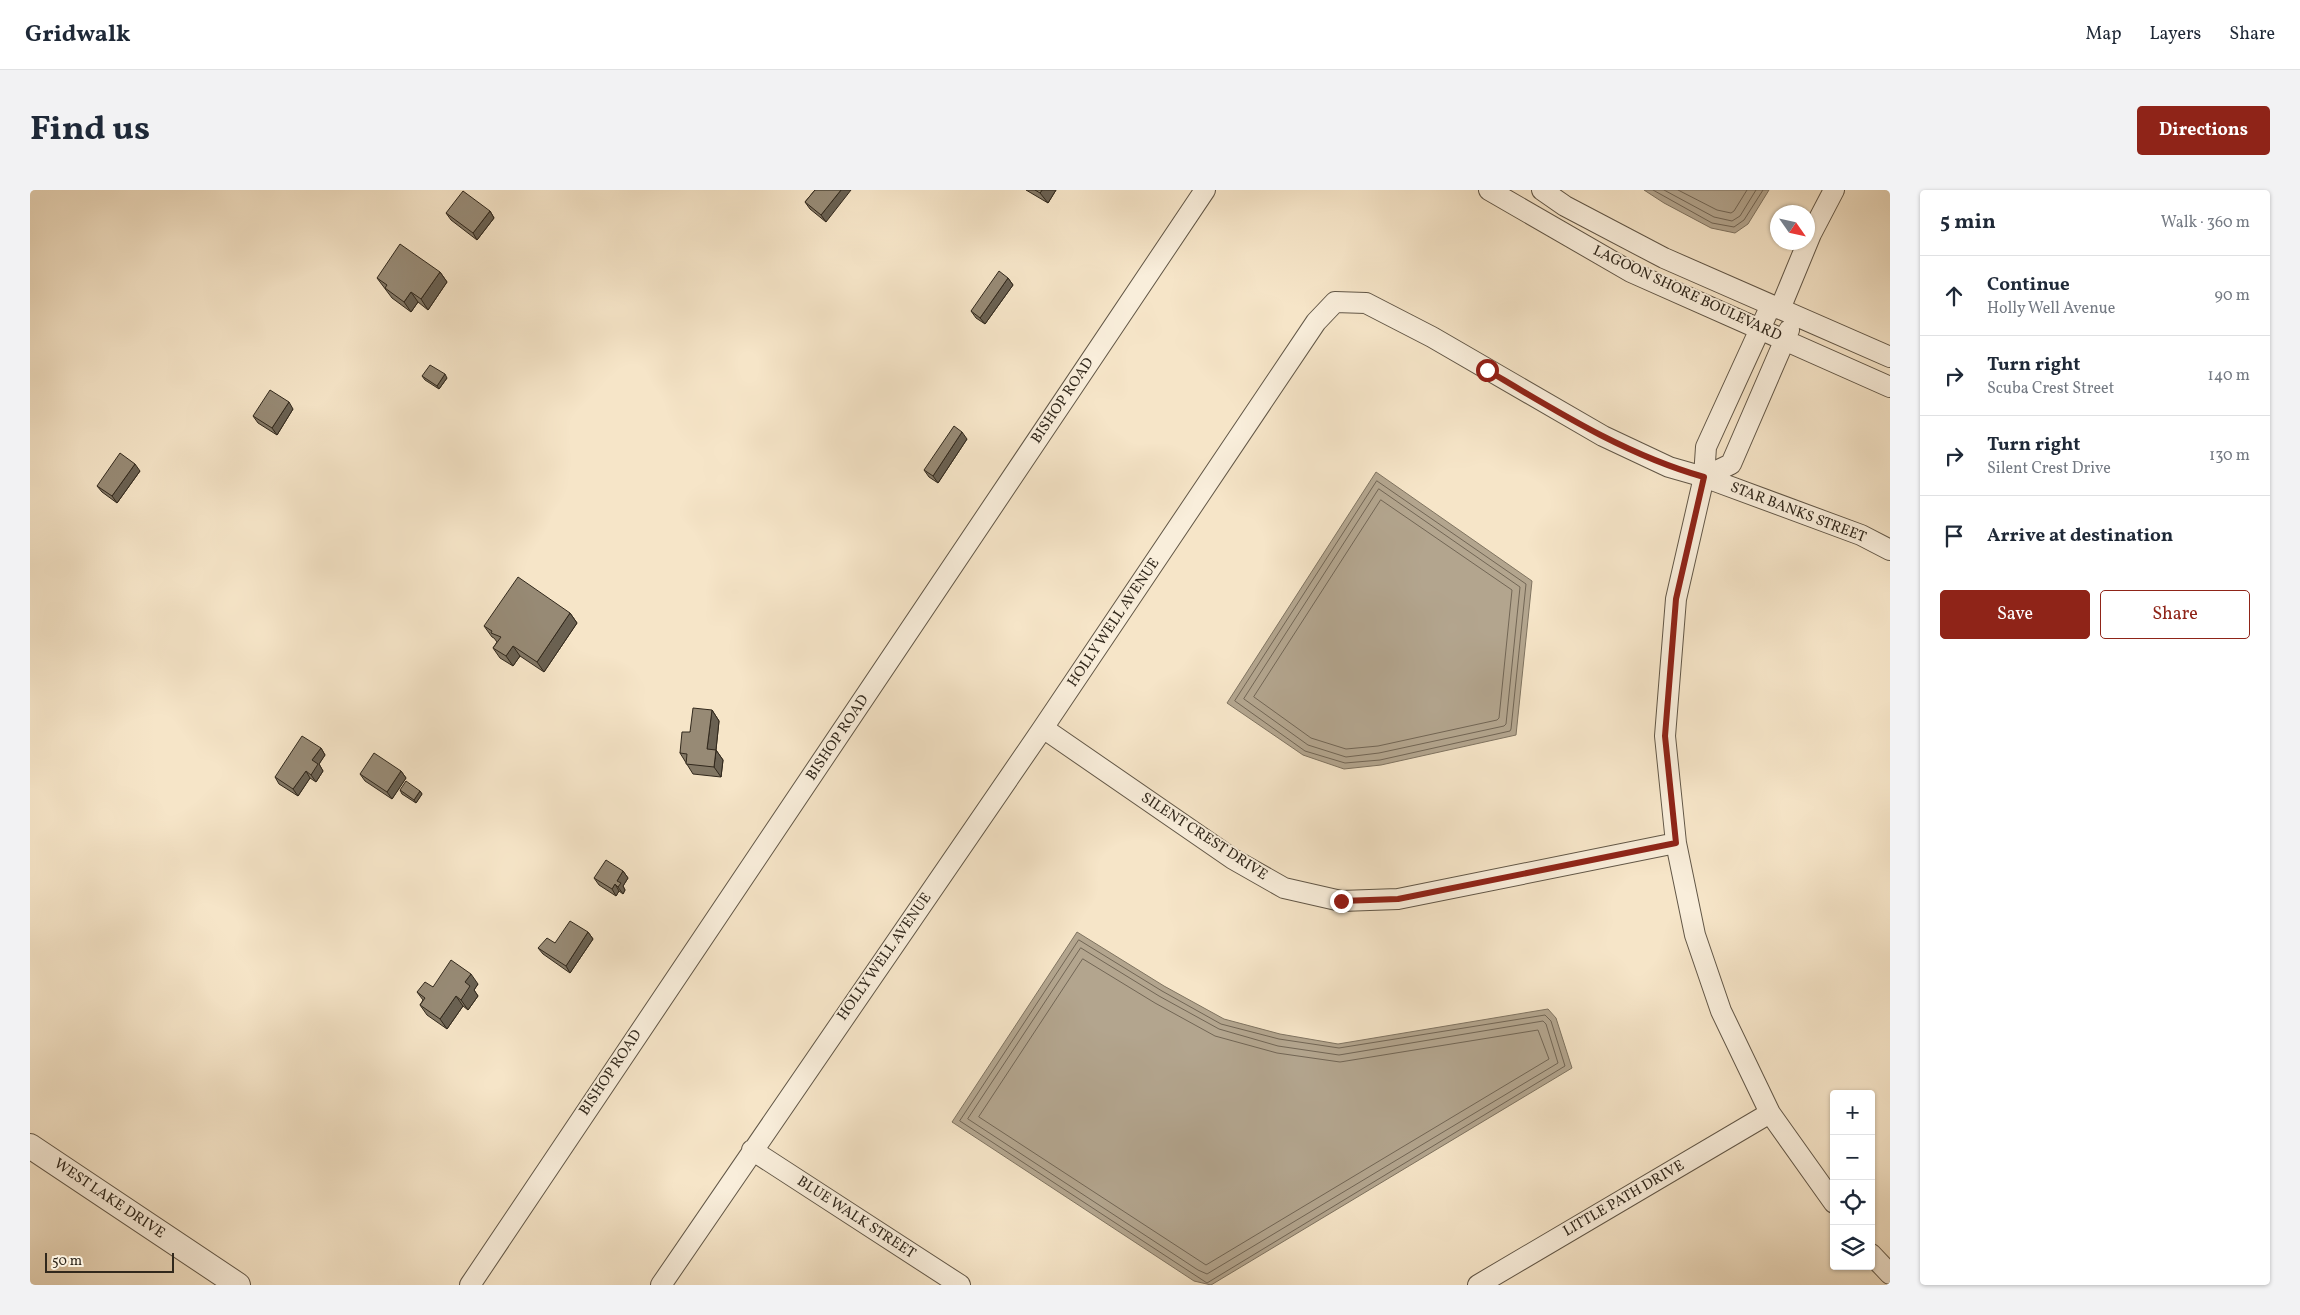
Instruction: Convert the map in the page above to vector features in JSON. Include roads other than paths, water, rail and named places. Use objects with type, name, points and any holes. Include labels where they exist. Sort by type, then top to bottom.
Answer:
[{"type":"street","name":"BISHOP ROAD","points":[[470,1285],[1206,190]]},
{"type":"street","name":"LAGOON SHORE BOULEVARD","points":[[1489,190],[1631,272],[1890,387]]},
{"type":"street","name":"LAGOON SHORE BOULEVARD","points":[[1542,190],[1565,206],[1664,258],[1890,357]]},
{"type":"street","points":[[1704,477],[1731,464],[1784,341],[1782,310],[1811,234],[1834,190]]},
{"type":"street","name":"HOLLY WELL AVENUE","points":[[661,1285],[1043,728],[1316,322],[1335,302],[1366,303],[1432,337],[1603,436],[1669,467],[1704,477]]},
{"type":"street","points":[[1782,310],[1760,330],[1706,447],[1704,477],[1676,599],[1665,736],[1676,843],[1695,934],[1718,1002],[1770,1113],[1830,1197]]},
{"type":"street","name":"STAR BANKS STREET","points":[[1704,477],[1861,535],[1890,550]]},
{"type":"street","name":"SILENT CREST DRIVE","points":[[1043,728],[1233,859],[1284,888],[1341,901],[1398,899],[1676,843]]},
{"type":"street","name":"LITTLE PATH DRIVE","points":[[1478,1285],[1770,1113]]},
{"type":"street","name":"WEST LAKE DRIVE","points":[[30,1146],[238,1285]]},
{"type":"street","name":"BLUE WALK STREET","points":[[752,1150],[960,1285]]},
{"type":"street","points":[[1875,1258],[1890,1274]]},
{"type":"water","points":[[1644,190],[1769,190],[1748,224],[1735,233],[1711,228]]},
{"type":"water","points":[[1376,472],[1532,581],[1516,735],[1381,765],[1344,769],[1303,755],[1227,703]]},
{"type":"water","points":[[1077,932],[1164,986],[1224,1019],[1280,1034],[1338,1044],[1548,1009],[1556,1018],[1572,1068],[1211,1285],[1194,1281],[952,1122]]}]
